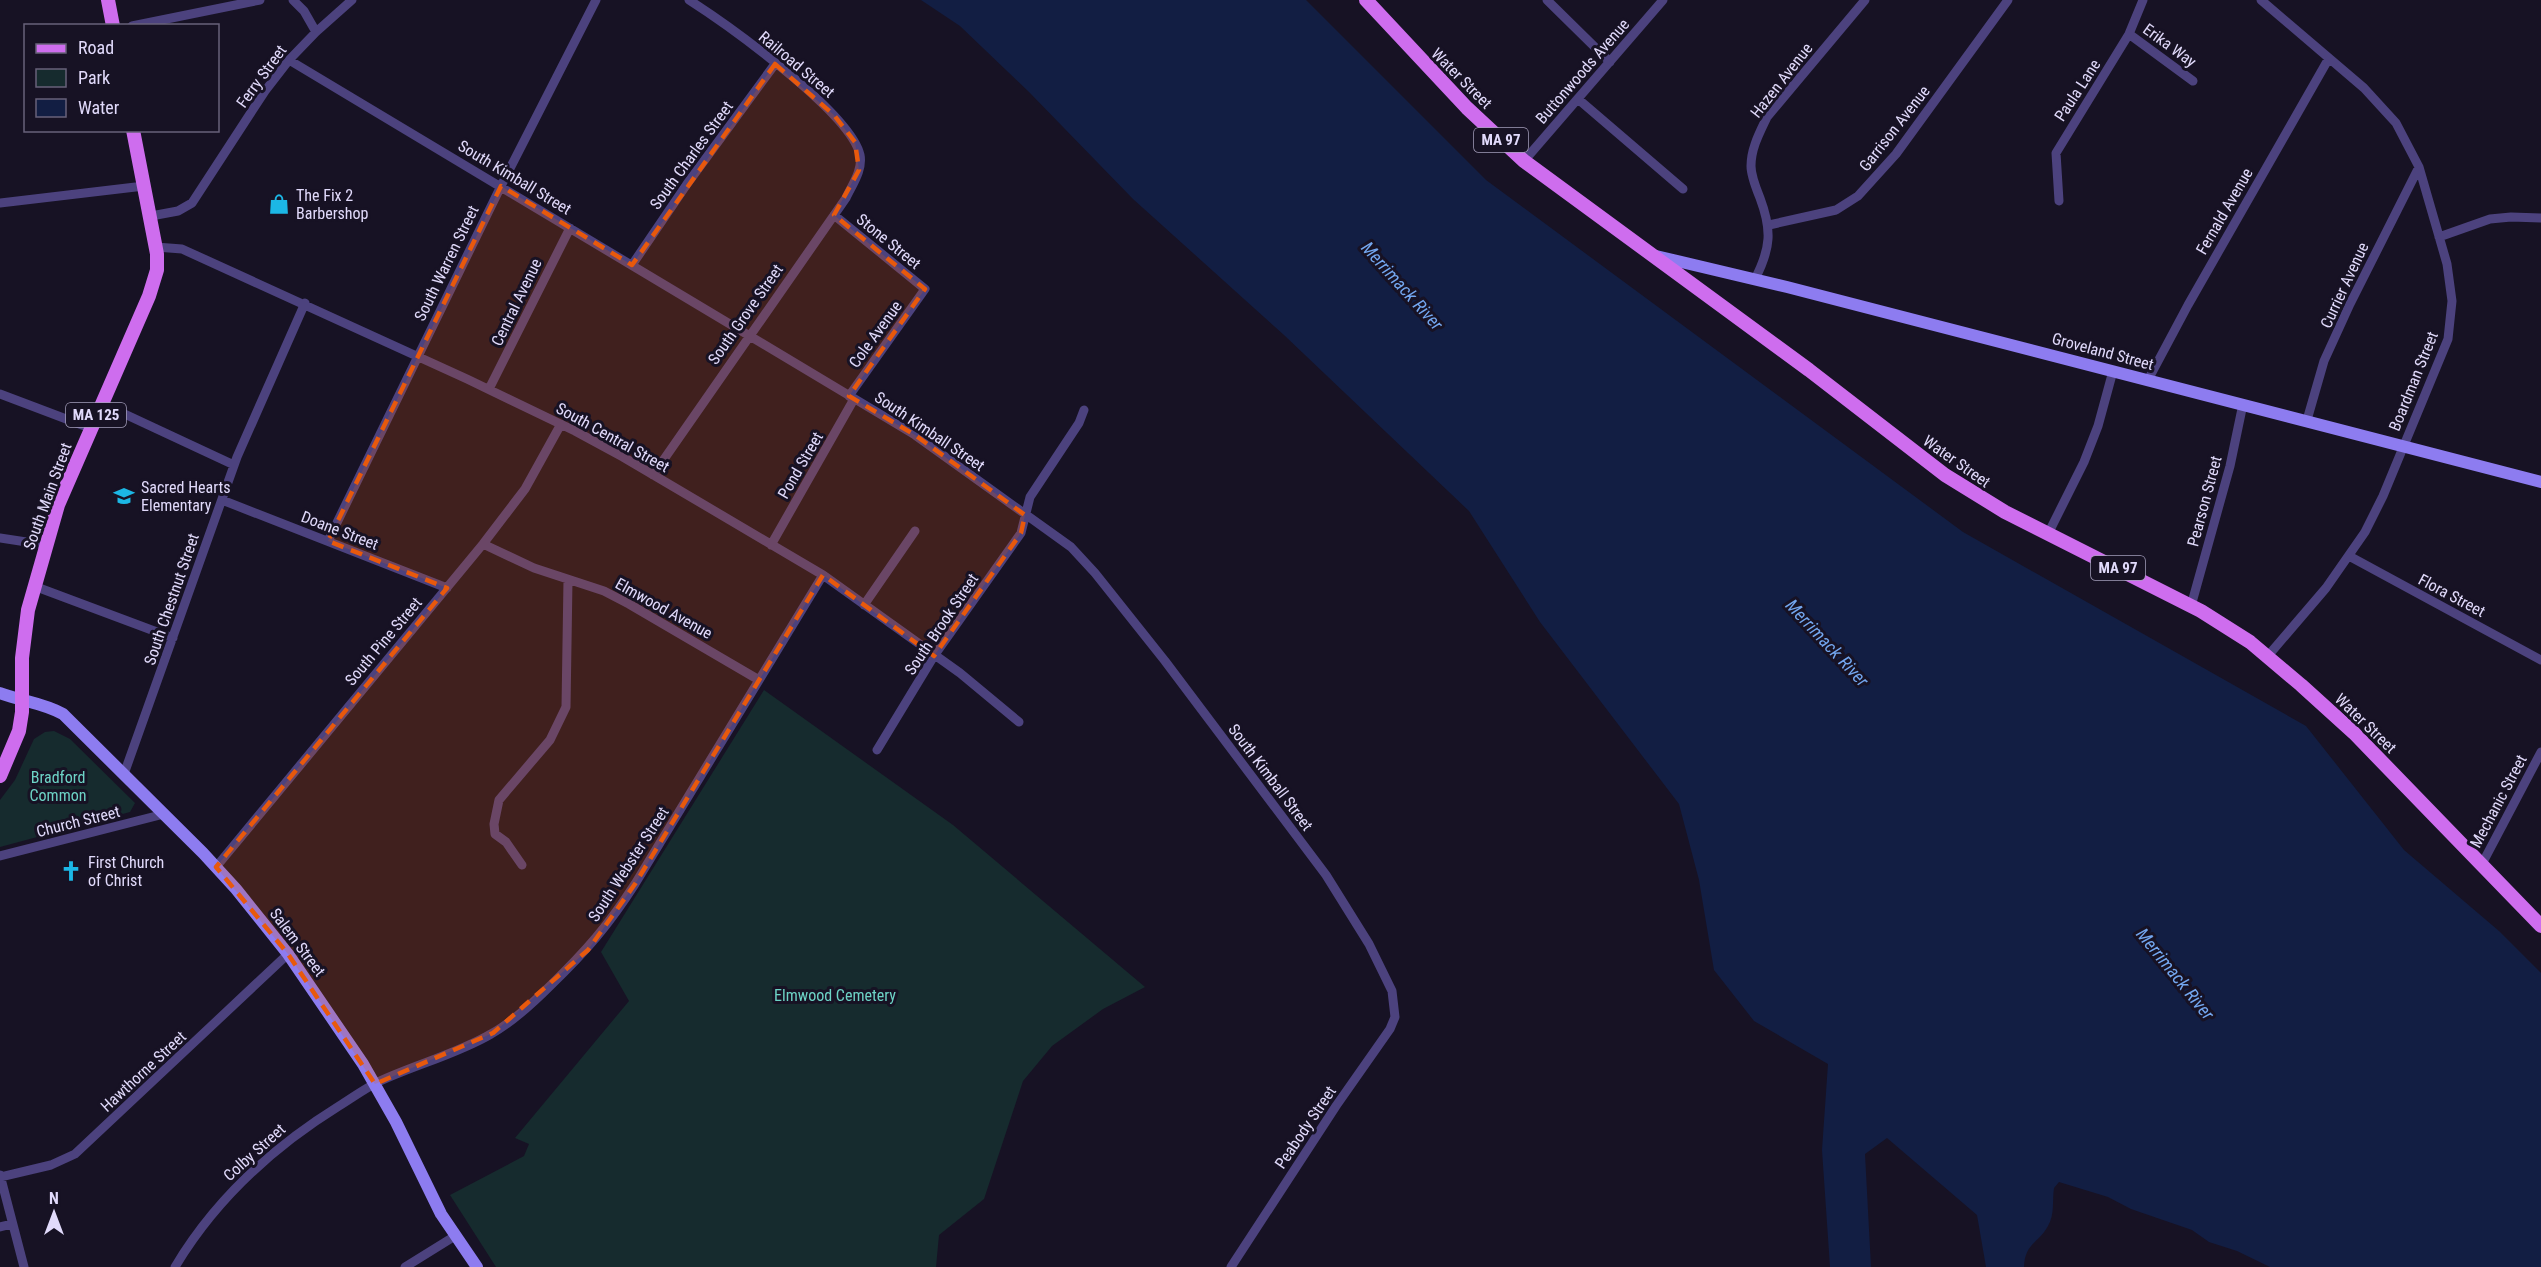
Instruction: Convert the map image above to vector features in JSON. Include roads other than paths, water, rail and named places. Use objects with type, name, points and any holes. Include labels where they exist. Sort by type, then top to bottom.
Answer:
[{"type":"main road","points":[[108,0],[113,24]]},
{"type":"main road","name":"Water Street","points":[[1366,0],[1459,101],[1524,161],[1558,188],[1656,256],[1946,475],[1978,496],[2048,534],[2191,606],[2250,642],[2354,734],[2541,926]]},
{"type":"main road","name":"South Main Street","points":[[0,776],[17,741],[22,702],[22,658],[34,586],[58,505],[154,284],[157,270],[151,216],[133,132]]},
{"type":"main road","name":"Groveland Street","points":[[1656,256],[1755,279],[2541,482]]},
{"type":"main road","name":"Salem Street","points":[[0,693],[22,702],[45,705],[63,714],[216,867],[288,954],[347,1039],[375,1083],[441,1214],[477,1267]]},
{"type":"street","points":[[142,24],[260,0]]},
{"type":"street","points":[[293,0],[304,11],[316,32]]},
{"type":"street","name":"Ferry Street","points":[[151,216],[178,211],[192,203],[289,60],[352,0]]},
{"type":"street","name":"South Warren Street","points":[[328,541],[501,186],[596,0]]},
{"type":"street","name":"Railroad Street","points":[[690,0],[728,25],[818,100],[855,142],[861,157],[860,170]]},
{"type":"street","points":[[1547,0],[1610,62]]},
{"type":"street","name":"Buttonwoods Avenue","points":[[1524,161],[1663,0]]},
{"type":"street","name":"Hazen Avenue","points":[[1769,225],[1751,167],[1758,134],[1767,117],[1865,0]]},
{"type":"street","name":"Garrison Avenue","points":[[1769,225],[1836,210],[1858,196],[1896,154],[2008,0]]},
{"type":"street","name":"Paula Lane","points":[[2058,201],[2056,153],[2129,34],[2143,0]]},
{"type":"street","name":"Boardman Street","points":[[2261,0],[2388,112],[2403,134],[2419,167],[2451,286],[2451,321],[2448,339],[2374,514],[2349,556],[2326,588],[2267,657]]},
{"type":"street","name":"Erika Way","points":[[2129,34],[2193,81]]},
{"type":"street","name":"Fernald Avenue","points":[[2148,380],[2188,304],[2329,58]]},
{"type":"street","name":"South Kimball Street","points":[[289,60],[915,435],[1071,547],[1095,573],[1326,875],[1385,973],[1394,1000]]},
{"type":"street","name":"South Charles Street","points":[[632,265],[687,184],[776,64]]},
{"type":"street","points":[[1578,99],[1683,189]]},
{"type":"street","name":"Currier Avenue","points":[[2307,420],[2324,362],[2355,294],[2419,167]]},
{"type":"street","name":"South Grove Street","points":[[653,475],[748,335],[846,198],[860,170]]},
{"type":"street","points":[[0,203],[144,186]]},
{"type":"street","name":"Stone Street","points":[[834,215],[925,289]]},
{"type":"street","points":[[2439,237],[2490,219],[2541,218]]},
{"type":"street","points":[[1755,279],[1765,260],[1769,225]]},
{"type":"street","name":"Central Avenue","points":[[489,389],[570,228]]},
{"type":"street","name":"South Central Street","points":[[156,247],[182,249],[305,303],[561,424],[653,475],[823,576],[960,673],[1019,722]]},
{"type":"street","name":"Cole Avenue","points":[[852,398],[925,289]]},
{"type":"street","name":"South Chestnut Street","points":[[124,774],[234,465],[305,303]]},
{"type":"street","points":[[2048,534],[2085,462],[2098,426],[2113,371]]},
{"type":"street","points":[[0,394],[90,428]]},
{"type":"street","name":"Pond Street","points":[[771,545],[852,398]]},
{"type":"street","points":[[101,403],[234,465]]},
{"type":"street","name":"Pearson Street","points":[[2191,606],[2230,466],[2243,404]]},
{"type":"street","name":"South Brook Street","points":[[878,750],[934,656],[1021,533],[1030,497],[1084,410]]},
{"type":"street","name":"South Pine Street","points":[[216,867],[483,544],[525,489],[561,424]]},
{"type":"street","name":"Doane Street","points":[[222,500],[447,588]]},
{"type":"street","points":[[864,605],[915,531]]},
{"type":"street","points":[[0,538],[46,545]]},
{"type":"street","name":"Elmwood Avenue","points":[[483,544],[534,568],[604,591],[759,680]]},
{"type":"street","name":"Flora Street","points":[[2349,556],[2541,660]]},
{"type":"street","name":"South Webster Street","points":[[375,1083],[493,1034],[524,1010],[588,950],[612,920],[823,576]]},
{"type":"street","points":[[522,865],[513,850],[495,834],[496,811],[499,800],[550,740],[566,707],[568,580]]},
{"type":"street","points":[[34,586],[173,638]]},
{"type":"street","name":"Mechanic Street","points":[[2482,864],[2541,752]]},
{"type":"street","name":"Church Street","points":[[0,856],[164,814]]},
{"type":"street","name":"Hawthorne Street","points":[[0,1176],[51,1165],[75,1154],[288,954]]},
{"type":"street","name":"Peabody Street","points":[[1231,1267],[1336,1106],[1390,1029],[1395,1017],[1394,1000]]},
{"type":"street","name":"Colby Street","points":[[175,1267],[208,1218],[261,1163],[303,1129],[375,1083]]},
{"type":"street","points":[[0,1176],[24,1267]]},
{"type":"street","points":[[0,1227],[12,1224]]},
{"type":"street","points":[[405,1267],[455,1236]]},
{"type":"water","name":"Merrimack River","points":[[921,0],[1306,0],[1486,180],[1963,532],[2306,726],[2404,850],[2499,931],[2541,973],[2541,1267],[2270,1267],[2237,1251],[2209,1242],[2192,1230],[2131,1209],[2108,1197],[2059,1182],[2054,1188],[2050,1221],[2044,1232],[2029,1248],[2024,1267],[1986,1267],[1977,1215],[1887,1138],[1865,1154],[1871,1267],[1830,1267],[1822,1150],[1828,1064],[1754,1021],[1714,970],[1699,880],[1679,804],[1540,622],[1469,511],[1284,335],[1133,199],[1029,92],[960,26]]},
{"type":"place","name":"The Fix 2 Barbershop","points":[[279,204]]},
{"type":"place","name":"Sacred Hearts Elementary","points":[[124,496]]},
{"type":"place","name":"First Church of Christ","points":[[71,871]]},
{"type":"park label","name":"Bradford Common","points":[[58,786]]},
{"type":"park label","name":"Elmwood Cemetery","points":[[835,995]]}]
